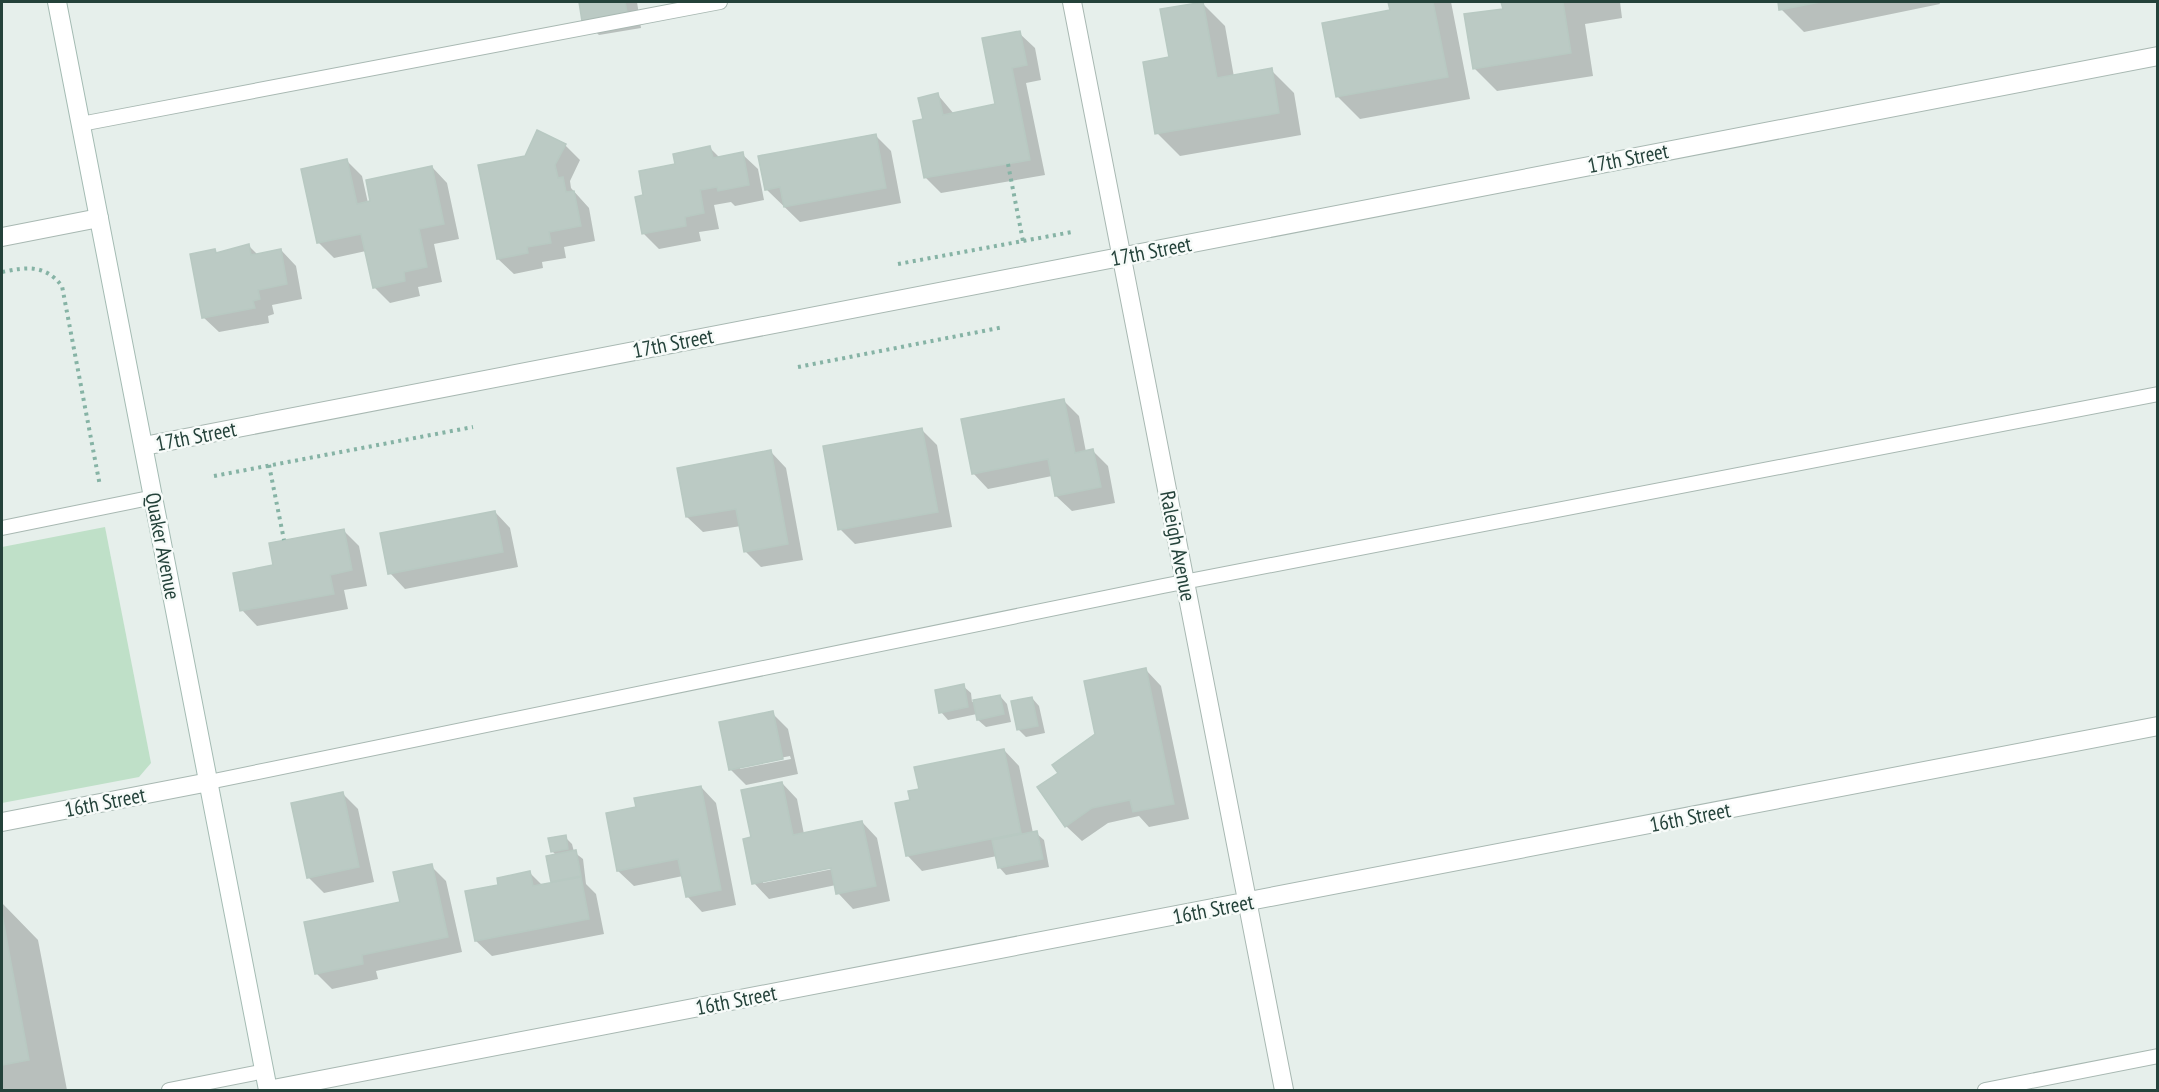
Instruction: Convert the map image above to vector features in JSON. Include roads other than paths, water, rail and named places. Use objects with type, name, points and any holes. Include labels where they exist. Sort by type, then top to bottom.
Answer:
[{"type":"street","name":"Quaker Avenue","points":[[57,2],[268,1090]]},
{"type":"street","name":"Raleigh Avenue","points":[[1072,2],[1284,1090]]},
{"type":"street","name":"17th Street","points":[[144,446],[2157,56]]},
{"type":"street","points":[[2,237],[99,218]]},
{"type":"street","name":"16th Street","points":[[268,1090],[2157,726]]},
{"type":"street","name":"16th Street","points":[[2,822],[208,782]]},
{"type":"lane","points":[[81,123],[720,2]]},
{"type":"lane","points":[[208,782],[1185,582],[2157,394]]},
{"type":"lane","points":[[2,528],[154,497]]},
{"type":"lane","points":[[1985,1090],[2157,1056]]},
{"type":"lane","points":[[169,1090],[265,1071]]}]
